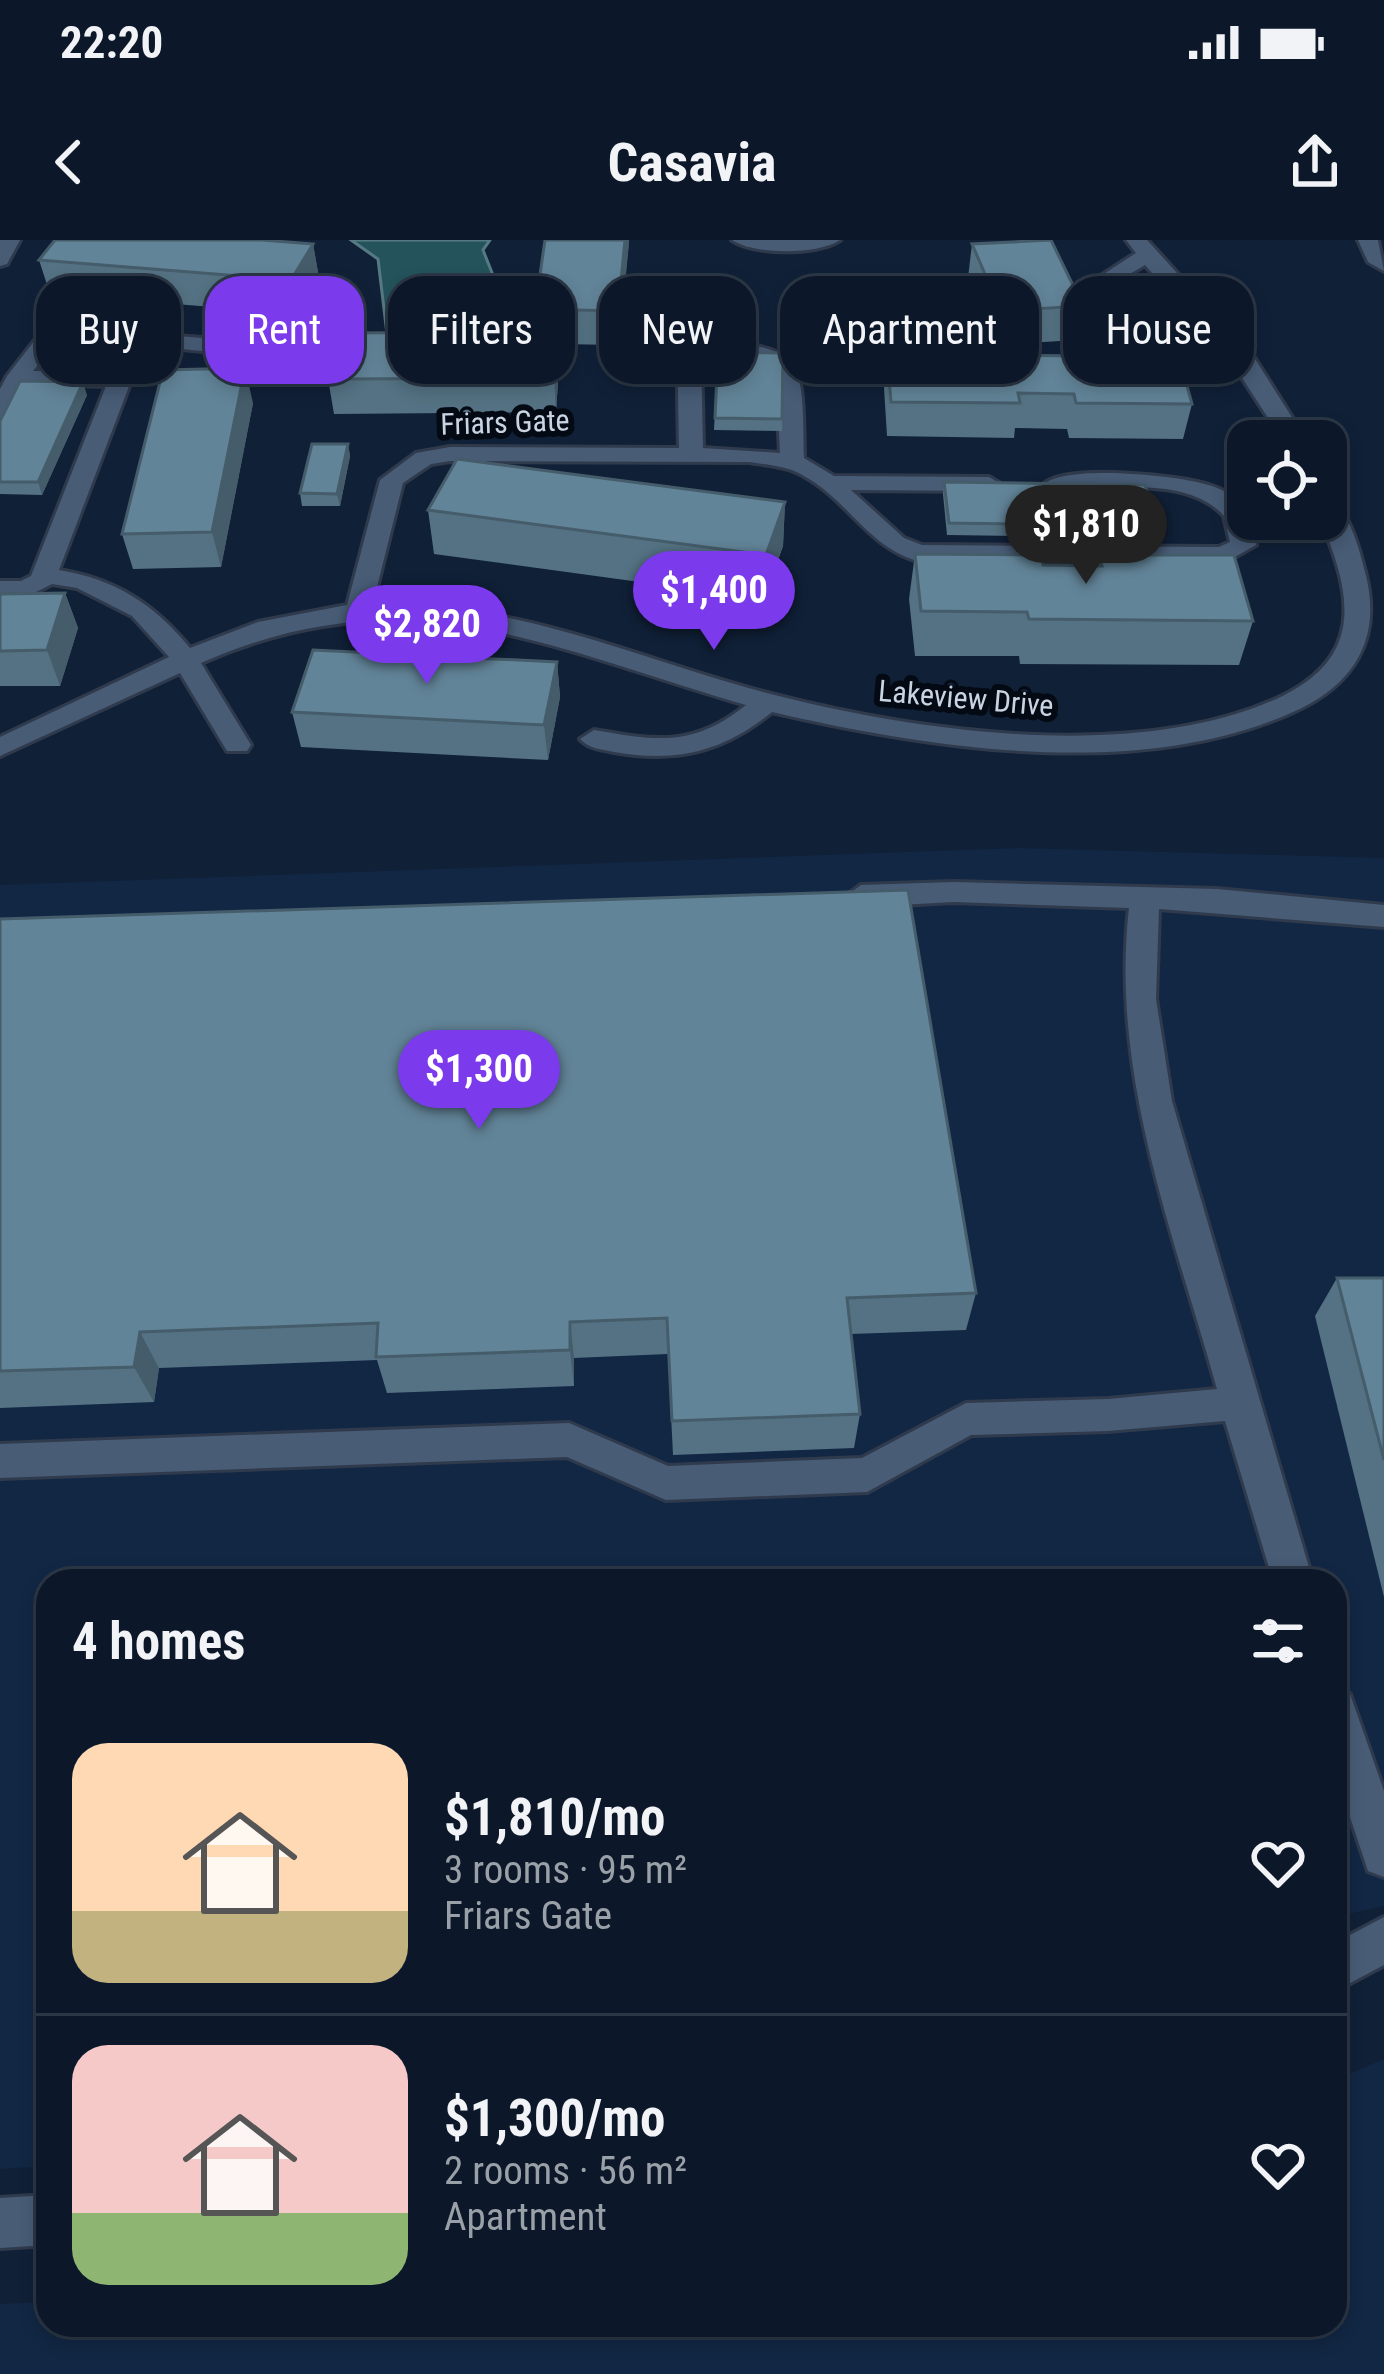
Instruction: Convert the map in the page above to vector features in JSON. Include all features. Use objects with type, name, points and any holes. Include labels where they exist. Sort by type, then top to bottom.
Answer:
[{"type":"street","points":[[0,260],[10,240]]},
{"type":"street","points":[[742,240],[789,244],[830,240]]},
{"type":"street","points":[[1368,240],[1375,258],[1384,265]]},
{"type":"street","points":[[1111,276],[1142,247],[1168,276]]},
{"type":"street","points":[[0,412],[36,354]]},
{"type":"street","points":[[756,354],[785,363],[791,375],[792,462]]},
{"type":"street","points":[[0,356],[36,368]]},
{"type":"street","points":[[1254,377],[1282,420]]},
{"type":"street","points":[[0,589],[33,587],[45,575],[117,384]]},
{"type":"street","points":[[690,384],[691,451]]},
{"type":"street","name":"Friars Gate","points":[[358,610],[386,491],[400,472],[424,458],[465,453],[691,451],[792,462],[831,483],[895,543],[918,553],[1224,555],[1243,545],[1243,540]]},
{"type":"street","name":"Friars Gate","points":[[831,483],[1196,487],[1227,501]]},
{"type":"street","name":"Lakeview Drive","points":[[0,747],[189,658],[260,631],[358,610],[424,613],[544,634],[766,702],[912,729],[1053,741],[1145,741],[1214,733],[1292,705],[1343,670],[1363,628],[1362,597],[1339,540]]},
{"type":"street","points":[[45,575],[83,580],[139,611],[189,658],[237,745]]},
{"type":"street","points":[[594,739],[641,748],[698,746],[736,730],[766,702]]},
{"type":"street","points":[[835,897],[954,892],[1145,897],[1384,916]]},
{"type":"street","points":[[1145,897],[1139,931],[1142,1044],[1239,1403],[1289,1569]]},
{"type":"street","points":[[0,1461],[569,1440],[666,1483],[867,1475],[966,1419],[1108,1415],[1239,1403]]},
{"type":"street","points":[[1347,1744],[1384,1856]]},
{"type":"street","points":[[1347,1961],[1384,1940]]},
{"type":"street","points":[[0,2223],[36,2221]]},
{"type":"shaded area","points":[[351,240],[490,240],[483,250],[493,276],[388,276],[387,334],[378,259]]},
{"type":"shaded area","points":[[1020,848],[1384,858],[1384,1906],[1347,1914],[1347,1569],[36,1569],[36,2167],[0,2169],[0,885]]},
{"type":"shaded area","points":[[1384,2059],[1384,2374],[0,2374],[0,2304],[36,2302],[36,2337],[1347,2337],[1347,2075]]},
{"type":"building","points":[[55,240],[313,244],[293,276],[39,260]]},
{"type":"building","points":[[545,240],[625,240],[621,276],[599,276],[599,311],[575,310],[575,276],[540,276]]},
{"type":"building","points":[[1051,240],[1068,276],[1063,276],[1063,307],[1039,309],[1039,276],[986,276],[972,244]]},
{"type":"building","points":[[364,333],[388,333],[388,379],[364,379]]},
{"type":"building","points":[[756,353],[780,353],[782,419],[715,418],[717,384],[756,384]]},
{"type":"building","points":[[1039,356],[1063,356],[1063,384],[1186,384],[1192,404],[1076,403],[1074,394],[1018,393],[1020,403],[891,402],[890,384],[1039,384]]},
{"type":"building","points":[[205,369],[205,384],[242,384],[212,532],[122,534],[160,384],[181,384],[181,370]]},
{"type":"building","points":[[20,381],[82,384],[38,482],[0,482],[0,421]]},
{"type":"building","points":[[312,444],[348,444],[337,494],[300,493]]},
{"type":"building","points":[[457,459],[785,502],[766,555],[428,510]]},
{"type":"building","points":[[944,482],[1145,485],[1155,526],[949,523]]},
{"type":"building","points":[[915,554],[1041,555],[1043,565],[1102,566],[1099,555],[1234,555],[1253,621],[1029,619],[1027,612],[921,611]]},
{"type":"building","points":[[65,593],[47,650],[0,651],[0,594]]},
{"type":"building","points":[[313,650],[557,662],[544,725],[292,712]]},
{"type":"building","points":[[908,890],[976,1293],[847,1298],[860,1414],[672,1421],[667,1318],[570,1322],[570,1350],[376,1357],[378,1323],[140,1332],[134,1367],[0,1371],[0,919]]},
{"type":"building","points":[[1337,1278],[1384,1278],[1384,1460]]}]
